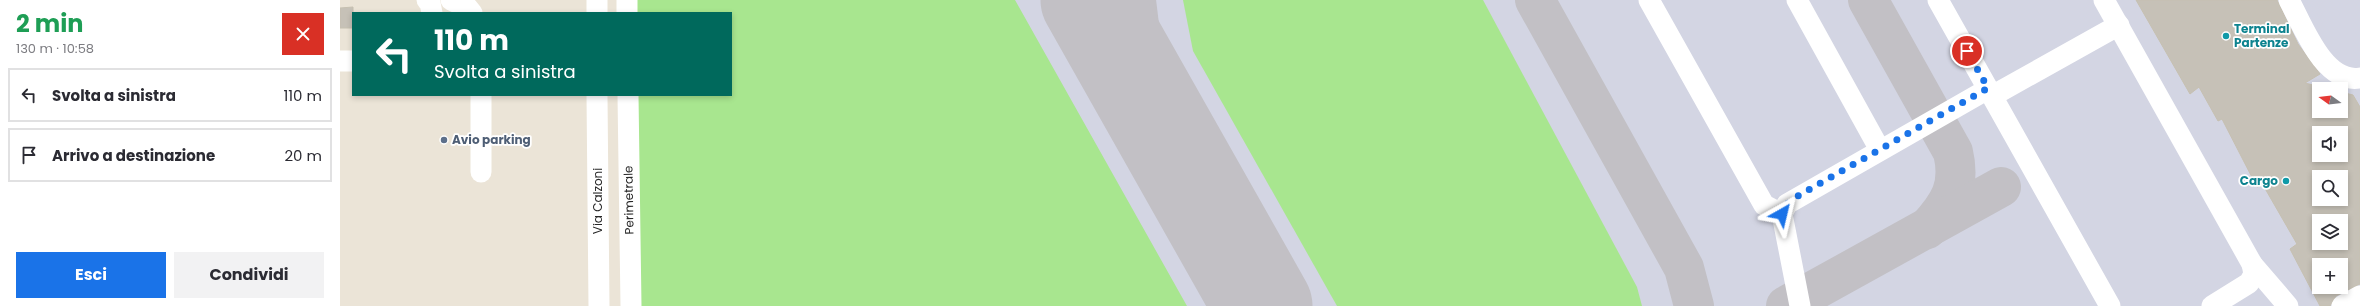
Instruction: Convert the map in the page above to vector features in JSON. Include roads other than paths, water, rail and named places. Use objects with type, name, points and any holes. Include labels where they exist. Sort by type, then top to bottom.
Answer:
[{"type":"street","points":[[451,0],[468,8],[471,12]]},
{"type":"street","points":[[597,0],[597,12]]},
{"type":"street","points":[[626,0],[627,12]]},
{"type":"street","points":[[1650,0],[1764,205],[1782,214]]},
{"type":"street","points":[[1797,0],[1880,150]]},
{"type":"street","points":[[1938,0],[2110,306]]},
{"type":"street","points":[[2104,0],[2252,264],[2288,306]]},
{"type":"street","points":[[2289,0],[2318,52],[2333,71],[2342,76],[2360,78]]},
{"type":"street","points":[[1800,306],[1782,214],[1787,204],[1796,197],[1880,150],[2118,25]]},
{"type":"street","points":[[340,61],[352,61]]},
{"type":"street","points":[[481,96],[481,172]]},
{"type":"street","name":"Via Calzoni","points":[[597,96],[599,306]]},
{"type":"street","name":"Perimetrale","points":[[628,96],[631,306]]},
{"type":"street","points":[[2212,306],[2250,283],[2254,274],[2252,264]]},
{"type":"street","points":[[2342,306],[2360,296]]},
{"type":"place","name":"Terminal Partenze","points":[[2226,36]]},
{"type":"place","name":"Avio parking","points":[[444,140]]},
{"type":"place","name":"Cargo","points":[[2286,181]]}]
